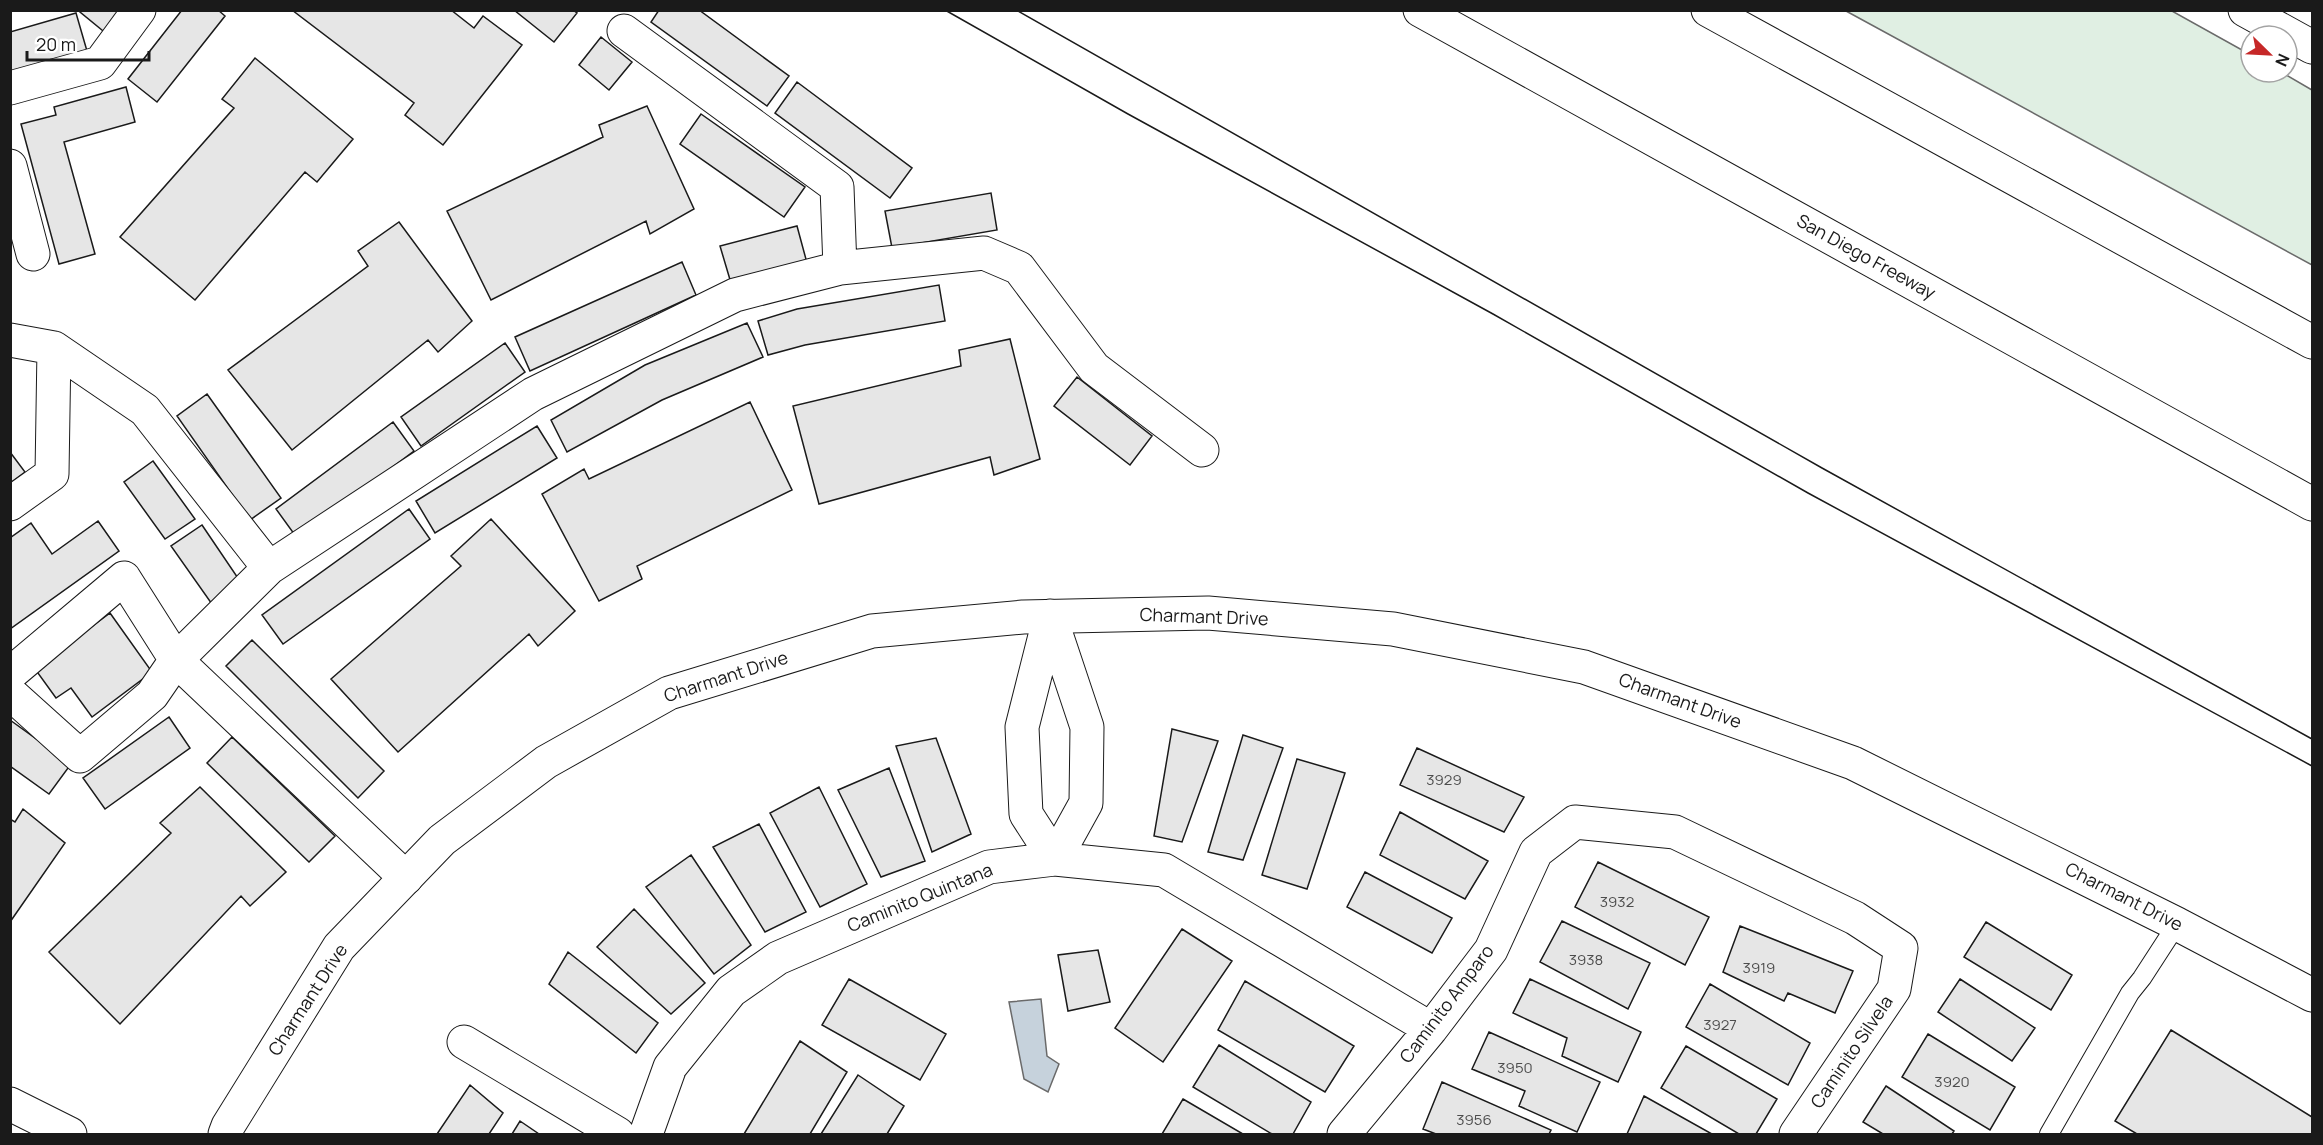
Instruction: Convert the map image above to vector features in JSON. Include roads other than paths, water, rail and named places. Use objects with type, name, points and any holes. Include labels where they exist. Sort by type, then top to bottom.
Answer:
[{"type":"main road","points":[[10,88],[100,63],[139,10]]},
{"type":"main road","name":"San Diego Freeway","points":[[1419,10],[2313,504]]},
{"type":"main road","points":[[1708,10],[2313,342]]},
{"type":"main road","points":[[2245,10],[2313,47]]},
{"type":"main road","points":[[624,31],[837,187],[840,268]]},
{"type":"main road","points":[[10,166],[33,254]]},
{"type":"main road","points":[[10,693],[80,756],[152,695],[176,660],[269,568],[533,394],[735,295],[840,268],[984,253],[1019,268],[1094,368],[1202,450]]},
{"type":"main road","points":[[10,340],[54,348],[145,410],[269,568]]},
{"type":"main road","points":[[10,504],[52,474],[54,348]]},
{"type":"main road","points":[[10,674],[124,578],[176,660],[406,878]]},
{"type":"main road","name":"Charmant Drive","points":[[225,1134],[339,947],[442,840],[546,762],[669,693],[872,631],[1023,617],[1208,614],[1393,629],[1584,667],[1853,763],[2177,924],[2313,995]]},
{"type":"main road","points":[[1050,616],[1087,727],[1086,803],[1055,859],[1026,814],[1022,727],[1050,616]]},
{"type":"main road","name":"Caminito Amparo","points":[[1344,1134],[1431,1029],[1491,950],[1536,852],[1575,822],[1676,832],[1856,918]]},
{"type":"main road","name":"Caminito Quintana","points":[[646,1134],[670,1067],[731,991],[778,958],[989,867],[1055,859],[1164,870],[1431,1029]]},
{"type":"main road","name":"Caminito Silvela","points":[[1796,1134],[1894,989],[1900,948],[1856,918]]},
{"type":"main road","points":[[465,1042],[618,1134]]},
{"type":"main road","points":[[10,1104],[70,1134]]},
{"type":"lane","points":[[2049,1134],[2130,993],[2177,924]]},
{"type":"tram line","points":[[945,10],[1128,114],[1493,314],[1808,493],[2312,766]]},
{"type":"tram line","points":[[1016,10],[1822,468],[2312,739]]}]
